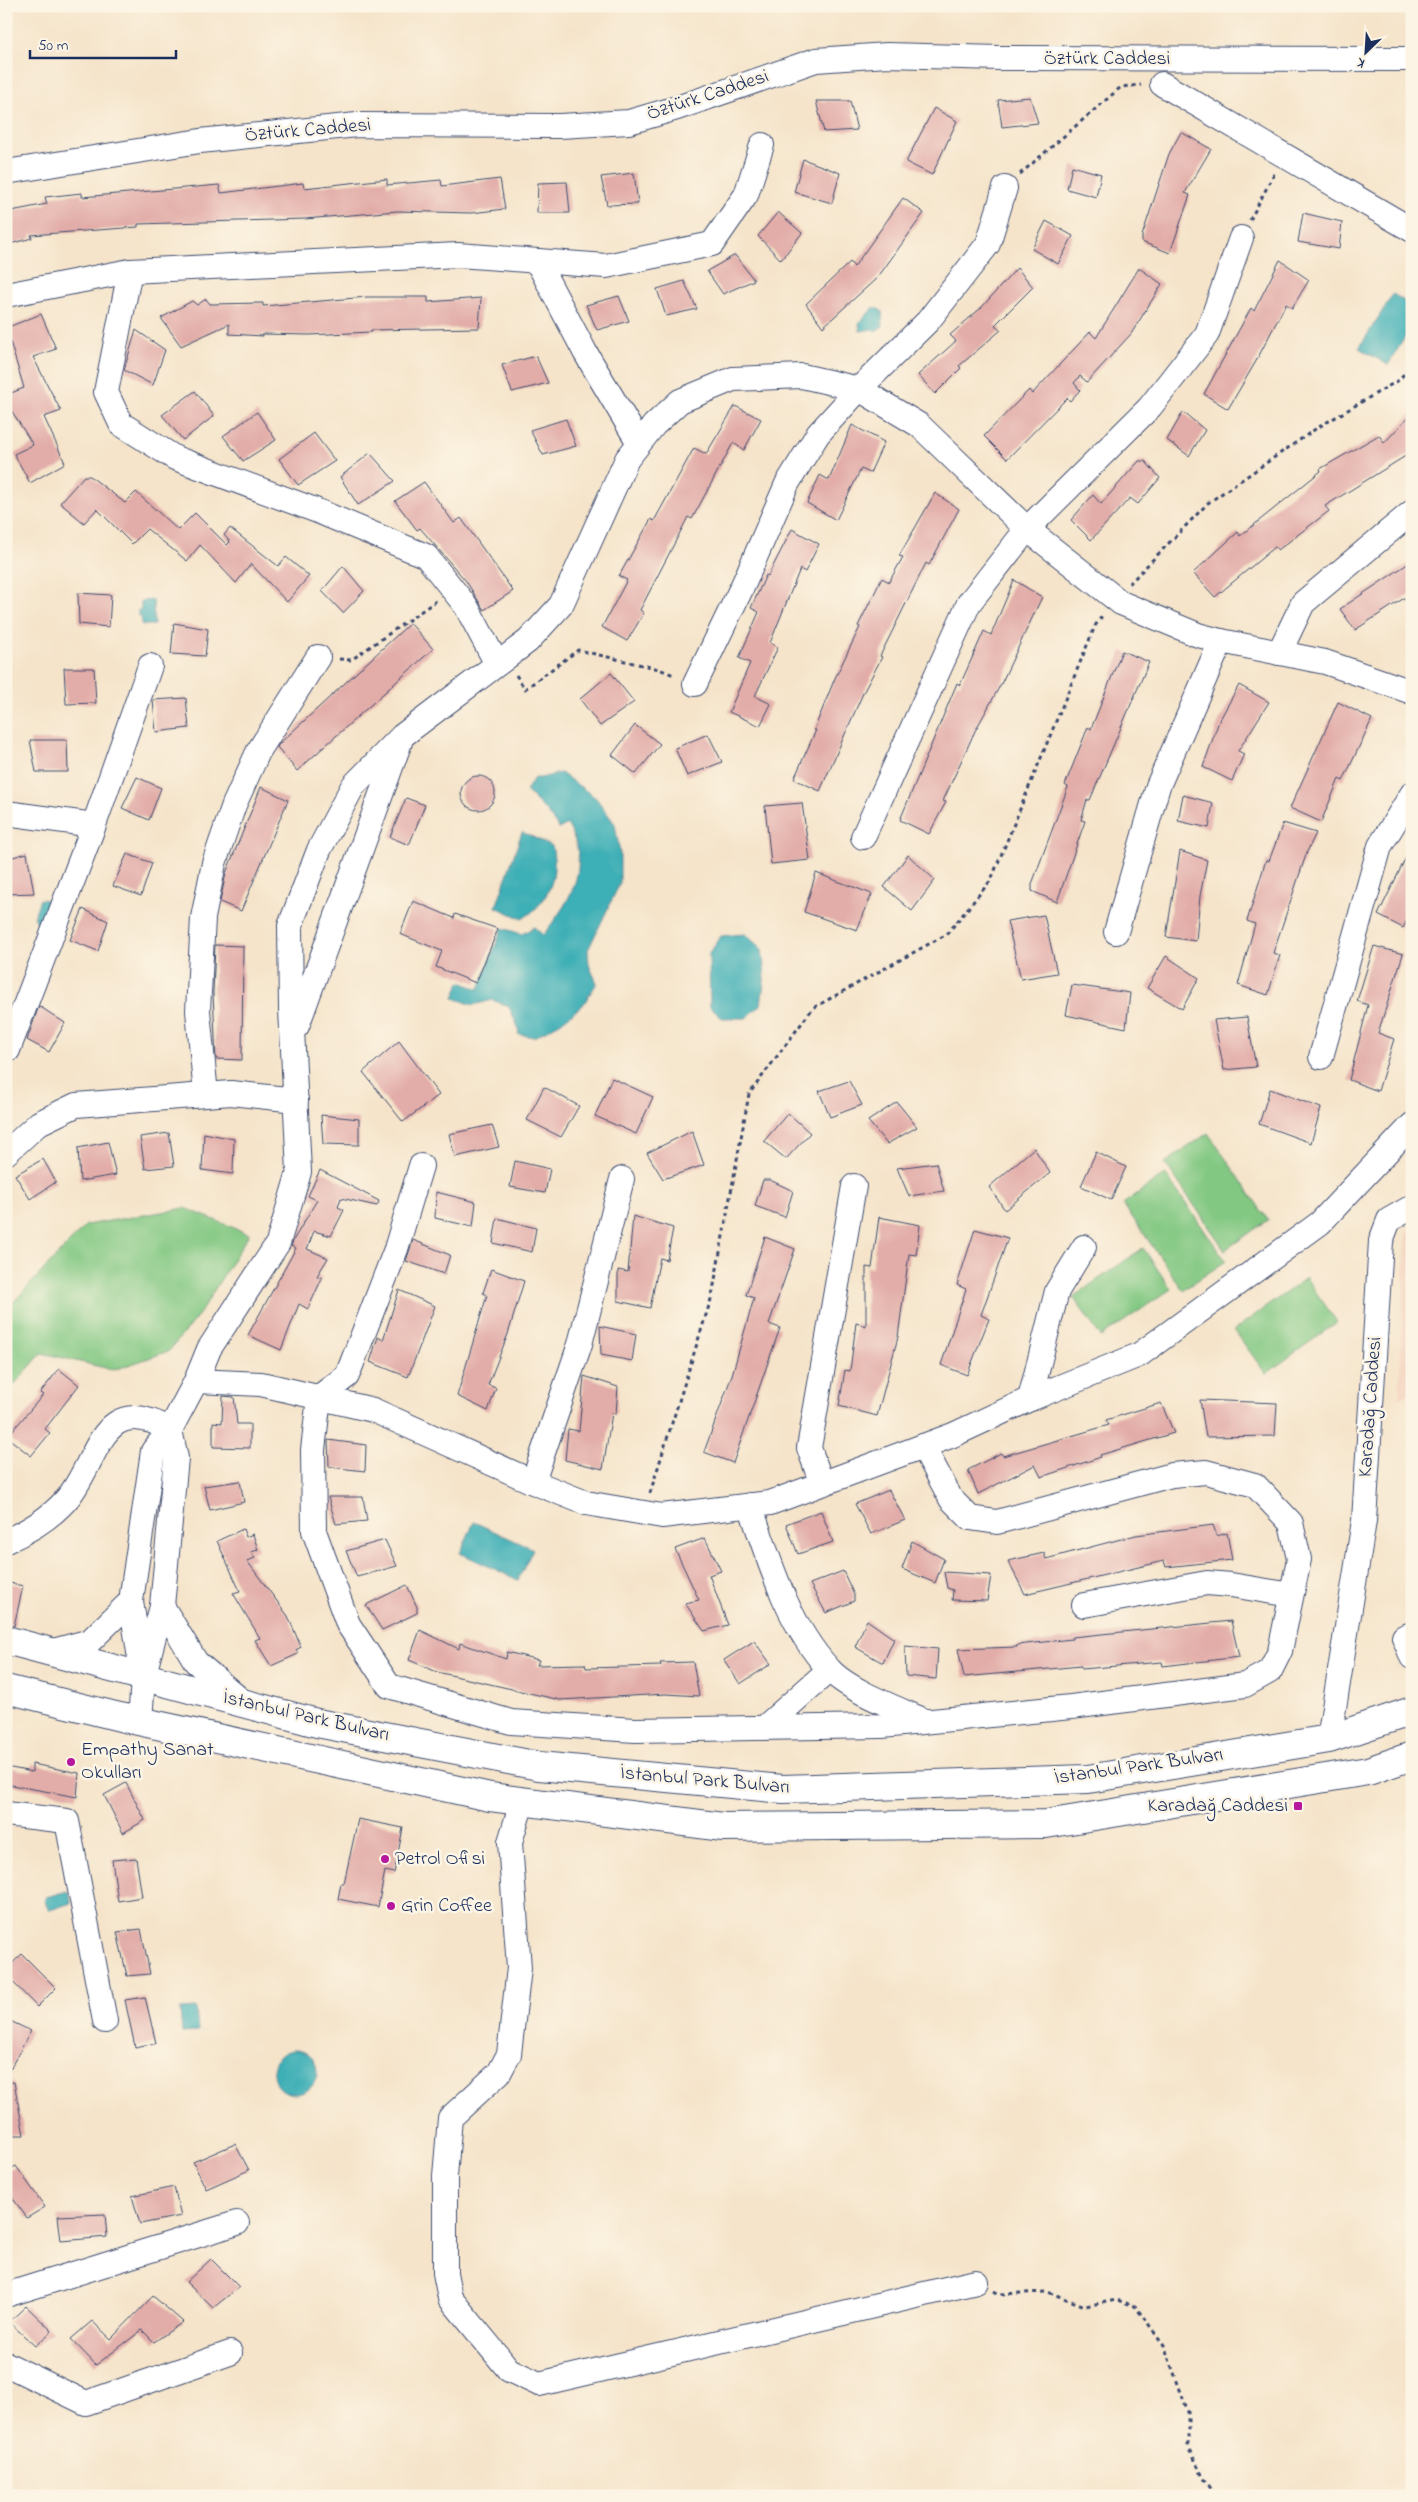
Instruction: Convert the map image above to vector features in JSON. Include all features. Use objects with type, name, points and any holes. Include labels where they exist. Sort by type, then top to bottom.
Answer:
[{"type":"highway","name":"İstanbul Park Bulvarı","points":[[6,1640],[317,1723],[539,1766],[783,1789],[1088,1779],[1329,1739],[1412,1711]]},
{"type":"highway","name":"İstanbul Park Bulvarı","points":[[13,1693],[490,1798],[723,1827],[1046,1824],[1368,1770],[1412,1756]]},
{"type":"street","name":"Öztürk Caddesi","points":[[6,172],[200,141],[357,125],[560,126],[629,122],[677,108],[816,60],[887,55],[1000,58],[1412,60]]},
{"type":"street","points":[[1162,84],[1412,230]]},
{"type":"street","points":[[6,295],[130,271],[458,255],[606,266],[712,244],[746,195],[762,146]]},
{"type":"street","points":[[695,684],[744,582],[787,484],[818,434],[859,389],[928,321],[988,244],[1005,188]]},
{"type":"street","points":[[863,837],[969,603],[1027,529],[1150,407],[1207,334],[1241,238]]},
{"type":"street","points":[[537,260],[584,352],[639,444]]},
{"type":"street","points":[[130,271],[106,392],[121,424],[175,458],[315,510],[426,556],[466,606],[501,661]]},
{"type":"street","points":[[143,1678],[131,1601],[153,1451],[170,1430],[196,1381],[209,1349],[278,1243],[299,1172],[290,926],[318,850],[353,786],[402,736],[528,641],[561,606],[627,459],[654,425],[680,401],[733,379],[802,376],[859,389],[919,425],[1027,529],[1121,604],[1221,641],[1325,662],[1412,692]]},
{"type":"street","points":[[1279,653],[1303,603],[1412,512]]},
{"type":"street","points":[[1116,932],[1158,786],[1221,641]]},
{"type":"street","points":[[206,1095],[198,1011],[203,918],[214,862],[234,804],[258,752],[318,657]]},
{"type":"street","points":[[8,1050],[94,825],[150,666]]},
{"type":"street","points":[[293,1037],[402,736]]},
{"type":"street","points":[[1321,1057],[1380,846],[1412,794]]},
{"type":"street","points":[[6,814],[94,825]]},
{"type":"street","points":[[6,1152],[39,1123],[76,1105],[231,1093],[296,1100]]},
{"type":"street","points":[[196,1381],[261,1384],[373,1410],[533,1482],[586,1503],[662,1516],[770,1503],[953,1435],[1030,1399],[1139,1355],[1320,1223],[1412,1125]]},
{"type":"street","points":[[421,1166],[396,1249],[347,1376],[319,1398],[312,1450],[314,1531],[348,1624],[389,1686],[511,1722],[635,1730],[882,1726],[1072,1707],[1244,1685],[1270,1671],[1280,1650],[1299,1559],[1291,1523],[1255,1485],[1206,1472],[1172,1476],[997,1522],[970,1518],[951,1499],[923,1446]]},
{"type":"street","points":[[533,1482],[580,1344],[622,1179]]},
{"type":"street","points":[[822,1484],[809,1448],[854,1186]]},
{"type":"street","name":"Karadağ Caddesi","points":[[1329,1739],[1364,1521],[1381,1241],[1389,1220],[1412,1207]]},
{"type":"street","points":[[1030,1399],[1056,1291],[1084,1247]]},
{"type":"street","points":[[6,1541],[34,1529],[67,1499],[103,1434],[125,1418],[153,1420],[170,1430],[176,1458],[162,1606],[143,1678],[140,1722]]},
{"type":"street","points":[[750,1505],[769,1561],[802,1632],[829,1670],[867,1695],[926,1721]]},
{"type":"street","points":[[1084,1605],[1207,1583],[1232,1585],[1291,1595]]},
{"type":"street","points":[[53,1651],[90,1641],[131,1601]]},
{"type":"street","points":[[162,1606],[196,1662],[244,1703]]},
{"type":"street","points":[[1412,1634],[1404,1637],[1412,1657]]},
{"type":"street","points":[[764,1728],[829,1670]]},
{"type":"street","points":[[522,1802],[510,1842],[519,1968],[509,2054],[499,2073],[450,2118],[445,2176],[445,2273],[450,2298],[509,2370],[539,2384],[976,2282]]},
{"type":"street","points":[[6,1814],[67,1821],[105,2021]]},
{"type":"street","points":[[6,2295],[238,2223]]},
{"type":"street","points":[[6,2364],[86,2403],[230,2353]]},
{"type":"path","points":[[1005,188],[1121,87],[1162,84]]},
{"type":"path","points":[[1241,238],[1284,155]]},
{"type":"path","points":[[644,1513],[712,1296],[750,1094],[795,1030],[813,1008],[947,934],[991,880],[1095,626],[1115,598],[1208,502],[1318,428],[1399,380],[1412,364]]},
{"type":"path","points":[[318,657],[351,660],[453,590]]},
{"type":"path","points":[[501,661],[525,689],[578,650],[659,669],[695,684]]},
{"type":"path","points":[[976,2282],[999,2294],[1048,2292],[1085,2306],[1117,2300],[1135,2306],[1164,2346],[1188,2412],[1188,2445],[1203,2477],[1216,2496]]},
{"type":"shaded area","points":[[1412,1232],[1412,1393],[1399,1397],[1406,1234]]},
{"type":"green space","points":[[1208,1133],[1268,1220],[1225,1250],[1165,1163]]},
{"type":"green space","points":[[1165,1174],[1226,1261],[1183,1290],[1123,1204]]},
{"type":"green space","points":[[185,1208],[249,1234],[200,1313],[169,1351],[114,1370],[42,1353],[6,1394],[6,1310],[86,1225]]},
{"type":"green space","points":[[1143,1248],[1171,1289],[1101,1337],[1073,1297]]},
{"type":"green space","points":[[1306,1278],[1337,1322],[1266,1374],[1234,1330]]},
{"type":"water","points":[[1393,294],[1412,306],[1412,326],[1388,365],[1359,348]]},
{"type":"water","points":[[874,307],[882,311],[883,326],[875,331],[873,329],[860,331],[859,323]]},
{"type":"water","points":[[153,600],[154,625],[142,625],[141,616],[138,615],[138,610],[141,610],[141,601]]},
{"type":"water","points":[[561,773],[596,798],[615,824],[620,854],[620,883],[588,950],[589,965],[597,983],[583,1005],[560,1023],[534,1037],[518,1034],[519,1029],[509,1007],[493,1000],[473,1005],[454,998],[460,982],[479,989],[502,928],[522,934],[534,927],[543,935],[569,896],[575,883],[578,869],[575,840],[567,824],[559,829],[547,812],[526,791],[534,778]]},
{"type":"water","points":[[522,832],[552,846],[554,868],[550,888],[545,897],[539,905],[522,919],[496,907]]},
{"type":"water","points":[[40,899],[48,900],[51,904],[47,922],[42,924],[37,923],[34,916]]},
{"type":"water","points":[[745,934],[762,949],[765,975],[761,1005],[746,1018],[722,1018],[710,1007],[709,954],[721,936]]},
{"type":"water","points":[[474,1522],[533,1549],[518,1580],[460,1553]]},
{"type":"water","points":[[67,1891],[70,1894],[71,1903],[50,1910],[44,1901],[46,1897]]},
{"type":"water","points":[[196,2008],[198,2032],[182,2033],[180,2009]]},
{"type":"water","points":[[291,2050],[299,2050],[311,2056],[317,2072],[311,2088],[299,2094],[291,2094],[279,2088],[273,2076],[273,2068],[279,2056]]},
{"type":"building","points":[[1030,97],[1038,123],[1002,127],[998,100]]},
{"type":"building","points":[[816,101],[850,101],[857,130],[824,132]]},
{"type":"building","points":[[934,108],[957,121],[932,175],[906,162]]},
{"type":"building","points":[[1181,132],[1211,149],[1185,193],[1190,195],[1170,253],[1142,242],[1142,236],[1169,154]]},
{"type":"building","points":[[803,159],[840,173],[832,203],[794,192]]},
{"type":"building","points":[[1072,166],[1101,174],[1096,197],[1067,189]]},
{"type":"building","points":[[634,173],[638,204],[607,205],[601,177]]},
{"type":"building","points":[[387,179],[387,185],[441,180],[442,186],[500,179],[505,209],[471,213],[397,211],[305,219],[138,224],[138,227],[31,235],[32,238],[6,245],[6,212],[47,204],[45,197],[82,193],[82,197],[219,185],[221,193],[303,183],[304,188]]},
{"type":"building","points":[[567,182],[570,213],[537,213],[538,183]]},
{"type":"building","points":[[903,198],[924,213],[878,277],[823,327],[806,304],[850,262],[854,267]]},
{"type":"building","points":[[778,212],[802,233],[781,260],[758,236]]},
{"type":"building","points":[[1303,213],[1342,222],[1339,249],[1298,242]]},
{"type":"building","points":[[1046,221],[1073,236],[1058,264],[1032,249]]},
{"type":"building","points":[[735,255],[754,280],[723,294],[707,271]]},
{"type":"building","points":[[1280,260],[1309,280],[1292,308],[1286,304],[1228,409],[1204,394],[1251,308],[1254,311]]},
{"type":"building","points":[[1017,268],[1033,287],[995,325],[1001,330],[959,366],[961,368],[935,394],[918,375],[956,341],[950,335],[982,307]]},
{"type":"building","points":[[1139,268],[1162,284],[1131,334],[1087,382],[1080,376],[1074,383],[1080,390],[1070,401],[1067,398],[1007,459],[984,436],[1029,390],[1032,394],[1090,332],[1096,338]]},
{"type":"building","points":[[684,281],[697,309],[666,316],[657,289]]},
{"type":"building","points":[[619,296],[629,321],[597,330],[586,305]]},
{"type":"building","points":[[367,297],[428,297],[428,302],[481,298],[479,328],[371,330],[371,332],[309,335],[263,334],[263,336],[229,334],[229,324],[181,346],[161,318],[192,301],[197,305],[206,299],[210,304],[263,303],[263,306]]},
{"type":"building","points":[[41,314],[56,349],[33,357],[61,411],[44,417],[65,463],[30,483],[14,454],[33,445],[6,402],[6,395],[24,388],[6,328]]},
{"type":"building","points":[[136,330],[165,350],[153,385],[124,370]]},
{"type":"building","points":[[536,356],[548,383],[512,392],[502,365]]},
{"type":"building","points":[[195,391],[214,416],[183,440],[162,415]]},
{"type":"building","points":[[735,406],[761,419],[744,450],[733,443],[692,519],[688,517],[640,610],[644,613],[627,641],[602,627],[627,580],[619,576],[651,519],[654,521],[694,448],[706,454]]},
{"type":"building","points":[[257,412],[276,440],[243,461],[223,436]]},
{"type":"building","points":[[1183,412],[1205,430],[1189,456],[1167,440]]},
{"type":"building","points":[[1412,413],[1412,452],[1325,506],[1329,511],[1278,550],[1275,547],[1215,597],[1193,573],[1238,532],[1240,536],[1321,471],[1320,469],[1379,435],[1384,443]]},
{"type":"building","points":[[566,419],[576,446],[543,455],[530,430]]},
{"type":"building","points":[[852,425],[884,442],[870,473],[861,469],[836,520],[807,503],[820,475],[829,480]]},
{"type":"building","points":[[314,433],[335,461],[298,485],[279,459]]},
{"type":"building","points":[[370,453],[395,481],[358,505],[340,477]]},
{"type":"building","points":[[1139,461],[1145,461],[1160,478],[1138,504],[1130,498],[1091,540],[1071,520],[1093,495],[1101,504]]},
{"type":"building","points":[[84,476],[90,476],[125,503],[136,492],[178,530],[195,513],[227,545],[230,542],[224,535],[230,528],[278,566],[286,557],[309,576],[287,602],[251,564],[236,583],[200,545],[187,561],[147,529],[132,544],[97,509],[84,523],[60,503]]},
{"type":"building","points":[[424,482],[454,523],[461,518],[513,591],[484,610],[466,581],[420,528],[417,530],[395,501]]},
{"type":"building","points":[[935,493],[959,509],[929,565],[926,563],[880,656],[882,657],[864,691],[820,791],[794,779],[816,730],[814,730],[835,678],[860,627],[858,626],[882,578],[889,582],[903,557],[899,556]]},
{"type":"building","points":[[792,529],[819,544],[805,572],[800,569],[770,643],[778,647],[755,696],[771,704],[760,726],[729,712],[750,663],[739,658],[759,612],[751,608],[766,575],[768,576]]},
{"type":"building","points":[[1412,561],[1412,593],[1355,630],[1340,609]]},
{"type":"building","points":[[343,566],[364,591],[343,613],[322,591]]},
{"type":"building","points":[[1014,580],[1042,597],[1001,684],[975,731],[943,801],[946,802],[929,834],[900,820],[957,683],[960,685],[984,631],[991,635]]},
{"type":"building","points":[[78,593],[111,595],[109,627],[79,624]]},
{"type":"building","points":[[174,623],[208,629],[205,656],[171,654]]},
{"type":"building","points":[[410,623],[433,649],[297,771],[277,747],[279,744]]},
{"type":"building","points":[[1122,651],[1149,662],[1090,800],[1087,800],[1081,820],[1085,821],[1057,902],[1032,891],[1032,884],[1068,787],[1065,785],[1088,727],[1091,729]]},
{"type":"building","points":[[64,668],[94,668],[96,703],[66,704]]},
{"type":"building","points":[[611,673],[634,702],[600,726],[580,699]]},
{"type":"building","points":[[1239,685],[1269,702],[1238,751],[1244,754],[1232,781],[1203,767],[1219,721]]},
{"type":"building","points":[[186,698],[189,728],[156,732],[153,700]]},
{"type":"building","points":[[1338,702],[1372,719],[1343,781],[1339,779],[1321,822],[1290,808]]},
{"type":"building","points":[[635,725],[660,744],[636,774],[612,755]]},
{"type":"building","points":[[708,734],[722,762],[687,776],[675,748]]},
{"type":"building","points":[[30,740],[67,740],[68,772],[36,772]]},
{"type":"building","points":[[478,776],[485,777],[490,781],[494,786],[494,800],[490,805],[485,809],[478,810],[471,809],[466,805],[462,800],[461,793],[462,786],[466,781],[471,777]]},
{"type":"building","points":[[137,777],[161,788],[149,820],[122,808]]},
{"type":"building","points":[[261,787],[288,800],[241,911],[220,902],[226,873]]},
{"type":"building","points":[[1183,795],[1213,803],[1209,828],[1178,821]]},
{"type":"building","points":[[406,798],[425,805],[409,845],[390,837]]},
{"type":"building","points":[[802,803],[810,860],[771,864],[765,806]]},
{"type":"building","points":[[1283,823],[1316,833],[1307,852],[1273,953],[1280,955],[1268,995],[1238,985],[1255,924],[1247,921],[1266,860],[1269,861]]},
{"type":"building","points":[[1412,845],[1412,911],[1403,928],[1378,915]]},
{"type":"building","points":[[1180,851],[1207,860],[1200,896],[1196,941],[1166,937]]},
{"type":"building","points":[[27,853],[34,893],[6,894],[6,859]]},
{"type":"building","points":[[127,854],[152,863],[141,896],[113,886]]},
{"type":"building","points":[[908,855],[935,880],[912,911],[884,887]]},
{"type":"building","points":[[816,873],[872,894],[857,930],[804,912]]},
{"type":"building","points":[[413,901],[454,918],[455,914],[498,929],[476,983],[436,967],[442,951],[400,934]]},
{"type":"building","points":[[83,909],[108,921],[98,951],[70,940]]},
{"type":"building","points":[[1044,915],[1057,973],[1021,979],[1007,921]]},
{"type":"building","points":[[215,945],[243,946],[242,1060],[216,1059],[213,993]]},
{"type":"building","points":[[1374,946],[1403,954],[1378,1033],[1394,1039],[1378,1091],[1349,1080],[1368,1005],[1357,1001]]},
{"type":"building","points":[[1166,956],[1199,978],[1182,1009],[1147,988]]},
{"type":"building","points":[[1072,985],[1130,993],[1126,1028],[1066,1015]]},
{"type":"building","points":[[39,1006],[65,1023],[49,1052],[27,1040]]},
{"type":"building","points":[[1247,1017],[1256,1067],[1224,1070],[1214,1020]]},
{"type":"building","points":[[399,1041],[439,1095],[403,1122],[363,1072]]},
{"type":"building","points":[[612,1078],[653,1097],[636,1134],[595,1116]]},
{"type":"building","points":[[849,1081],[862,1105],[830,1117],[819,1091]]},
{"type":"building","points":[[544,1087],[579,1106],[561,1137],[527,1120]]},
{"type":"building","points":[[1270,1089],[1321,1108],[1311,1143],[1259,1124]]},
{"type":"building","points":[[897,1102],[917,1127],[887,1144],[868,1121]]},
{"type":"building","points":[[788,1113],[810,1133],[786,1159],[764,1141]]},
{"type":"building","points":[[321,1115],[359,1119],[359,1145],[323,1144]]},
{"type":"building","points":[[492,1125],[499,1147],[455,1157],[449,1134]]},
{"type":"building","points":[[692,1131],[704,1165],[663,1179],[647,1153]]},
{"type":"building","points":[[169,1133],[174,1166],[145,1169],[140,1137]]},
{"type":"building","points":[[204,1133],[234,1139],[233,1174],[202,1170]]},
{"type":"building","points":[[108,1142],[116,1175],[80,1181],[78,1148]]},
{"type":"building","points":[[1034,1148],[1050,1173],[1005,1210],[989,1187]]},
{"type":"building","points":[[1096,1152],[1126,1167],[1111,1200],[1081,1186]]},
{"type":"building","points":[[43,1159],[56,1182],[30,1199],[15,1175]]},
{"type":"building","points":[[515,1161],[550,1169],[545,1193],[510,1187]]},
{"type":"building","points":[[936,1163],[944,1191],[909,1196],[897,1168]]},
{"type":"building","points":[[320,1170],[379,1201],[377,1206],[341,1198],[338,1207],[344,1210],[331,1236],[314,1231],[307,1249],[328,1258],[317,1276],[322,1278],[308,1309],[299,1304],[281,1350],[248,1335],[296,1248],[291,1246],[294,1239],[317,1200],[308,1196]]},
{"type":"building","points":[[763,1180],[770,1180],[793,1191],[785,1217],[755,1206]]},
{"type":"building","points":[[436,1192],[476,1202],[473,1227],[435,1218]]},
{"type":"building","points":[[633,1216],[673,1228],[667,1260],[660,1258],[650,1308],[618,1301],[618,1270],[628,1272]]},
{"type":"building","points":[[879,1217],[920,1225],[916,1255],[909,1254],[898,1337],[877,1416],[839,1406],[845,1370],[850,1371],[856,1323],[866,1326],[866,1267],[872,1268]]},
{"type":"building","points":[[497,1218],[536,1228],[532,1252],[493,1243]]},
{"type":"building","points":[[975,1229],[1008,1238],[981,1315],[989,1319],[967,1375],[941,1365],[966,1289],[957,1285]]},
{"type":"building","points":[[765,1237],[795,1249],[769,1324],[780,1328],[733,1463],[704,1452],[732,1375],[754,1298],[746,1295]]},
{"type":"building","points":[[413,1240],[450,1255],[444,1274],[406,1261]]},
{"type":"building","points":[[491,1269],[524,1281],[508,1334],[488,1385],[496,1388],[488,1411],[457,1396],[487,1295],[483,1293]]},
{"type":"building","points":[[399,1290],[435,1306],[408,1377],[370,1362],[378,1337],[383,1340]]},
{"type":"building","points":[[600,1326],[636,1334],[632,1361],[601,1355]]},
{"type":"building","points":[[59,1369],[79,1385],[45,1429],[50,1433],[31,1456],[7,1437],[43,1395],[40,1393]]},
{"type":"building","points":[[584,1376],[618,1387],[616,1414],[612,1413],[603,1469],[565,1460],[568,1429],[579,1431]]},
{"type":"building","points":[[223,1396],[234,1397],[237,1424],[250,1424],[250,1448],[213,1447],[213,1422],[222,1423]]},
{"type":"building","points":[[1200,1400],[1277,1403],[1275,1436],[1206,1437]]},
{"type":"building","points":[[1161,1403],[1174,1433],[1100,1455],[1101,1457],[1041,1477],[1035,1465],[978,1494],[968,1470],[1001,1453],[1003,1456],[1109,1425],[1106,1420]]},
{"type":"building","points":[[328,1440],[366,1445],[365,1471],[329,1467]]},
{"type":"building","points":[[240,1481],[244,1502],[210,1510],[204,1486]]},
{"type":"building","points":[[889,1490],[905,1520],[871,1534],[855,1504]]},
{"type":"building","points":[[328,1497],[363,1497],[367,1521],[336,1524]]},
{"type":"building","points":[[821,1511],[833,1542],[798,1554],[786,1524]]},
{"type":"building","points":[[1213,1525],[1217,1536],[1227,1533],[1232,1560],[1166,1567],[1164,1561],[1025,1594],[1008,1561],[1044,1553],[1046,1559],[1136,1535]]},
{"type":"building","points":[[243,1529],[246,1537],[253,1534],[258,1550],[251,1552],[255,1558],[247,1561],[288,1616],[301,1647],[296,1650],[298,1654],[271,1666],[255,1640],[260,1638],[233,1593],[240,1591],[217,1541]]},
{"type":"building","points":[[705,1538],[721,1571],[709,1575],[728,1625],[704,1631],[685,1603],[699,1600],[675,1549]]},
{"type":"building","points":[[385,1540],[397,1566],[357,1577],[346,1551]]},
{"type":"building","points":[[912,1541],[944,1559],[935,1583],[902,1569]]},
{"type":"building","points":[[843,1571],[854,1595],[854,1601],[826,1613],[810,1584]]},
{"type":"building","points":[[944,1572],[991,1575],[987,1601],[952,1600],[953,1590],[947,1588]]},
{"type":"building","points":[[6,1582],[23,1586],[14,1626],[6,1625]]},
{"type":"building","points":[[407,1585],[417,1607],[417,1613],[382,1630],[366,1605]]},
{"type":"building","points":[[867,1620],[894,1639],[883,1663],[855,1647]]},
{"type":"building","points":[[1231,1621],[1239,1657],[1163,1666],[1162,1662],[1082,1669],[1081,1666],[964,1677],[958,1649],[1017,1647],[1017,1645],[1072,1639],[1072,1637]]},
{"type":"building","points":[[420,1630],[459,1649],[460,1643],[506,1659],[507,1652],[539,1660],[537,1665],[585,1664],[586,1668],[661,1666],[660,1663],[693,1662],[699,1696],[666,1694],[560,1700],[437,1672],[409,1660]]},
{"type":"building","points":[[754,1641],[771,1664],[740,1684],[724,1660]]},
{"type":"building","points":[[905,1646],[938,1649],[936,1679],[906,1676]]},
{"type":"building","points":[[32,1764],[79,1773],[77,1797],[6,1784],[6,1767],[32,1772]]},
{"type":"building","points":[[126,1783],[145,1820],[123,1833],[104,1795]]},
{"type":"building","points":[[358,1819],[403,1828],[394,1873],[385,1871],[378,1907],[338,1899],[341,1883],[344,1883]]},
{"type":"building","points":[[136,1858],[142,1897],[118,1901],[112,1860]]},
{"type":"building","points":[[141,1929],[150,1974],[127,1976],[117,1932]]},
{"type":"building","points":[[22,1954],[56,1988],[37,2007],[6,1975],[6,1969]]},
{"type":"building","points":[[145,1997],[156,2043],[135,2047],[125,2000]]},
{"type":"building","points":[[6,2019],[31,2031],[6,2076]]},
{"type":"building","points":[[14,2082],[24,2135],[6,2135],[6,2083]]},
{"type":"building","points":[[235,2144],[249,2170],[206,2189],[193,2162]]},
{"type":"building","points":[[16,2166],[45,2207],[27,2218],[6,2189],[6,2171]]},
{"type":"building","points":[[174,2187],[181,2216],[140,2224],[132,2196]]},
{"type":"building","points":[[105,2214],[107,2237],[61,2241],[58,2216]]},
{"type":"building","points":[[211,2259],[239,2287],[213,2308],[186,2282]]},
{"type":"building","points":[[153,2296],[183,2322],[154,2342],[142,2330],[96,2365],[71,2339],[92,2321],[111,2339]]},
{"type":"building","points":[[26,2306],[52,2331],[35,2346],[9,2322]]},
{"type":"place","name":"Empathy Sanat Okulları","points":[[71,1762]]},
{"type":"place","name":"Karadağ Caddesi","points":[[1298,1806]]},
{"type":"place","name":"Petrol Ofisi","points":[[385,1859]]},
{"type":"place","name":"Grin Coffee","points":[[391,1906]]}]
